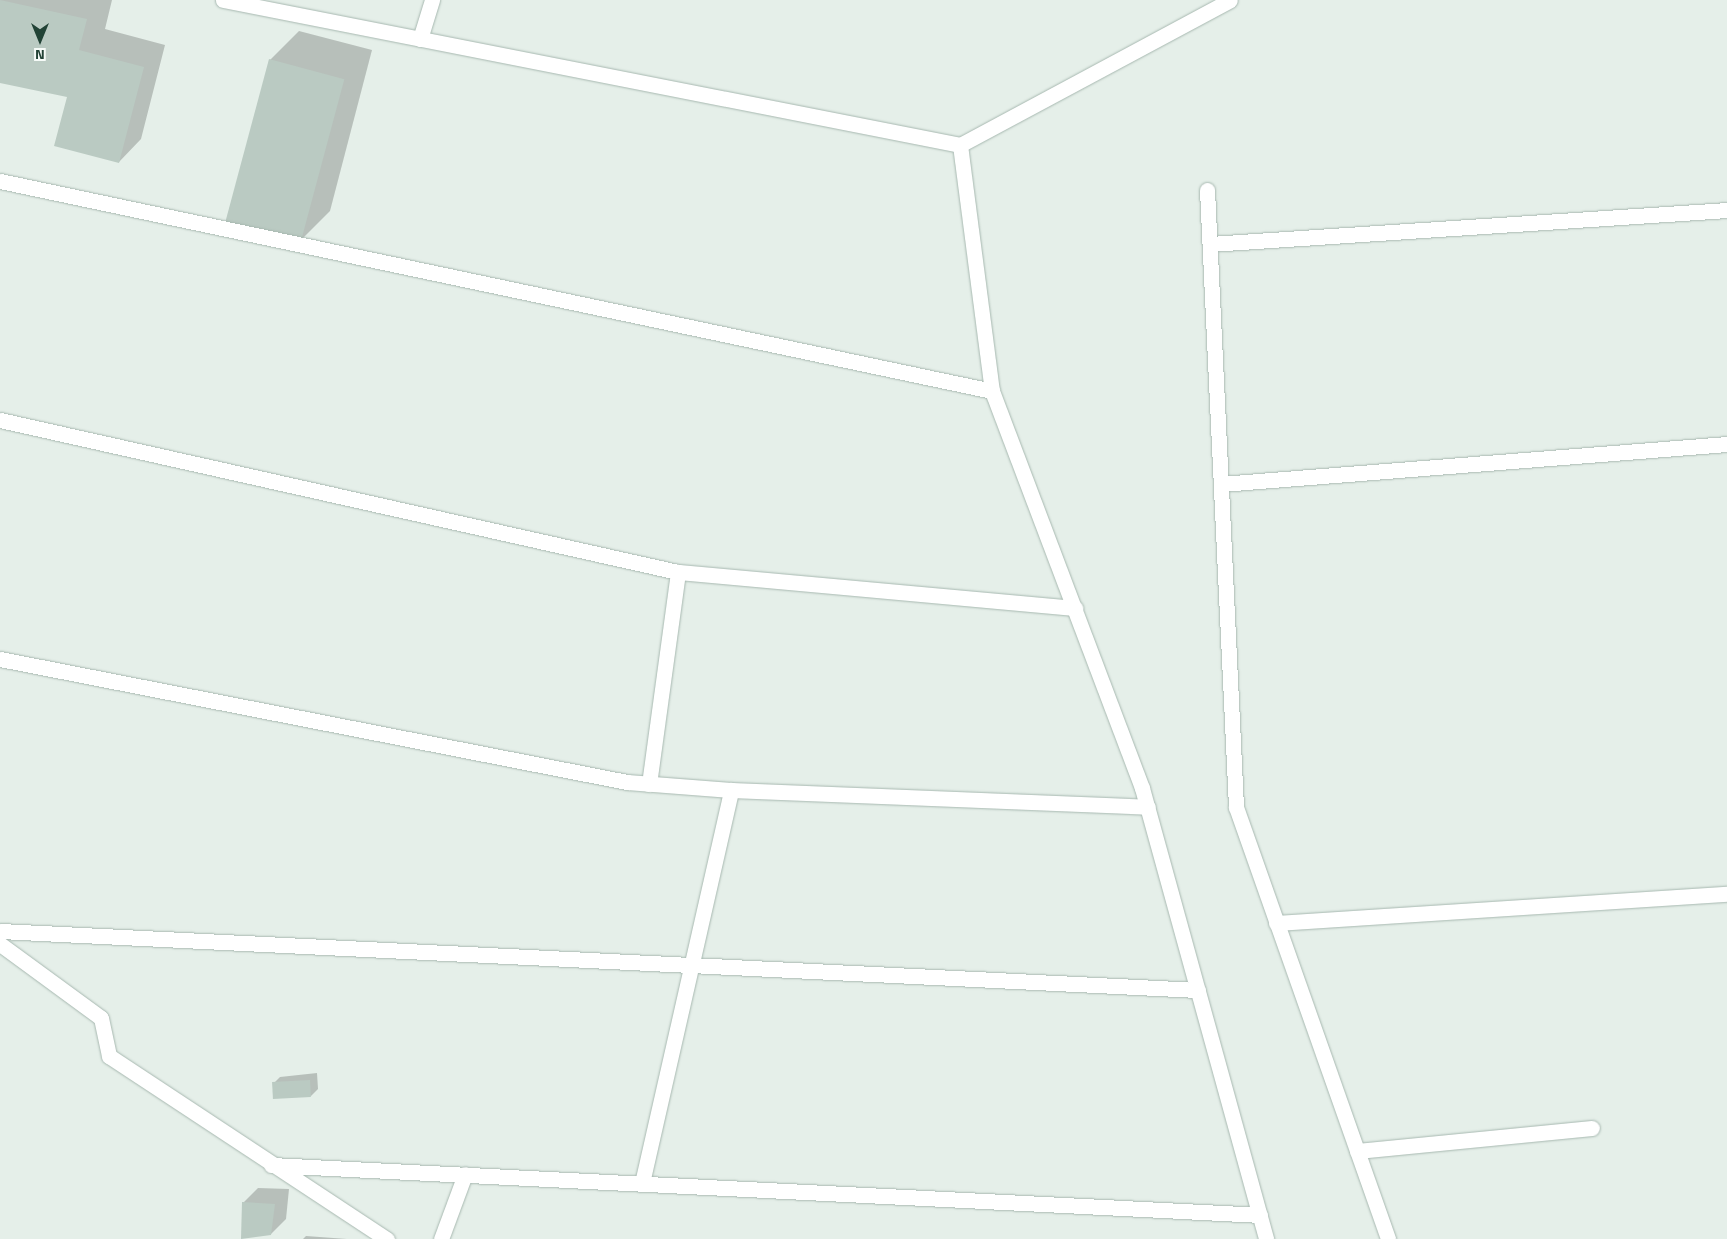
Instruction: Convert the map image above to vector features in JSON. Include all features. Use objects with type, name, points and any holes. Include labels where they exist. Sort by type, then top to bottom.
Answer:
[{"type":"street","points":[[223,0],[960,145],[1230,0]]},
{"type":"street","points":[[420,39],[432,0]]},
{"type":"street","points":[[960,145],[992,391],[1148,807],[1266,1239]]},
{"type":"street","points":[[0,180],[992,391]]},
{"type":"street","points":[[1208,190],[1236,807],[1388,1239]]},
{"type":"street","points":[[1210,244],[1727,210]]},
{"type":"street","points":[[0,420],[678,572],[1074,608]]},
{"type":"street","points":[[1221,484],[1727,444]]},
{"type":"street","points":[[649,784],[678,572]]},
{"type":"street","points":[[0,659],[649,784],[731,790],[1148,807]]},
{"type":"street","points":[[642,1183],[731,790]]},
{"type":"street","points":[[1276,923],[1727,894]]},
{"type":"street","points":[[0,931],[1198,990]]},
{"type":"street","points":[[0,944],[100,1018],[109,1056],[271,1165],[386,1239]]},
{"type":"street","points":[[1357,1151],[1592,1128]]},
{"type":"street","points":[[271,1165],[1260,1215]]},
{"type":"street","points":[[441,1239],[465,1174]]},
{"type":"building","points":[[0,0],[87,19],[79,50],[144,67],[119,163],[54,146],[67,97],[0,83]]},
{"type":"building","points":[[269,59],[344,79],[301,242],[225,222]]},
{"type":"building","points":[[310,1080],[311,1097],[273,1099],[272,1082]]},
{"type":"building","points":[[242,1202],[275,1204],[271,1235],[241,1239]]}]
